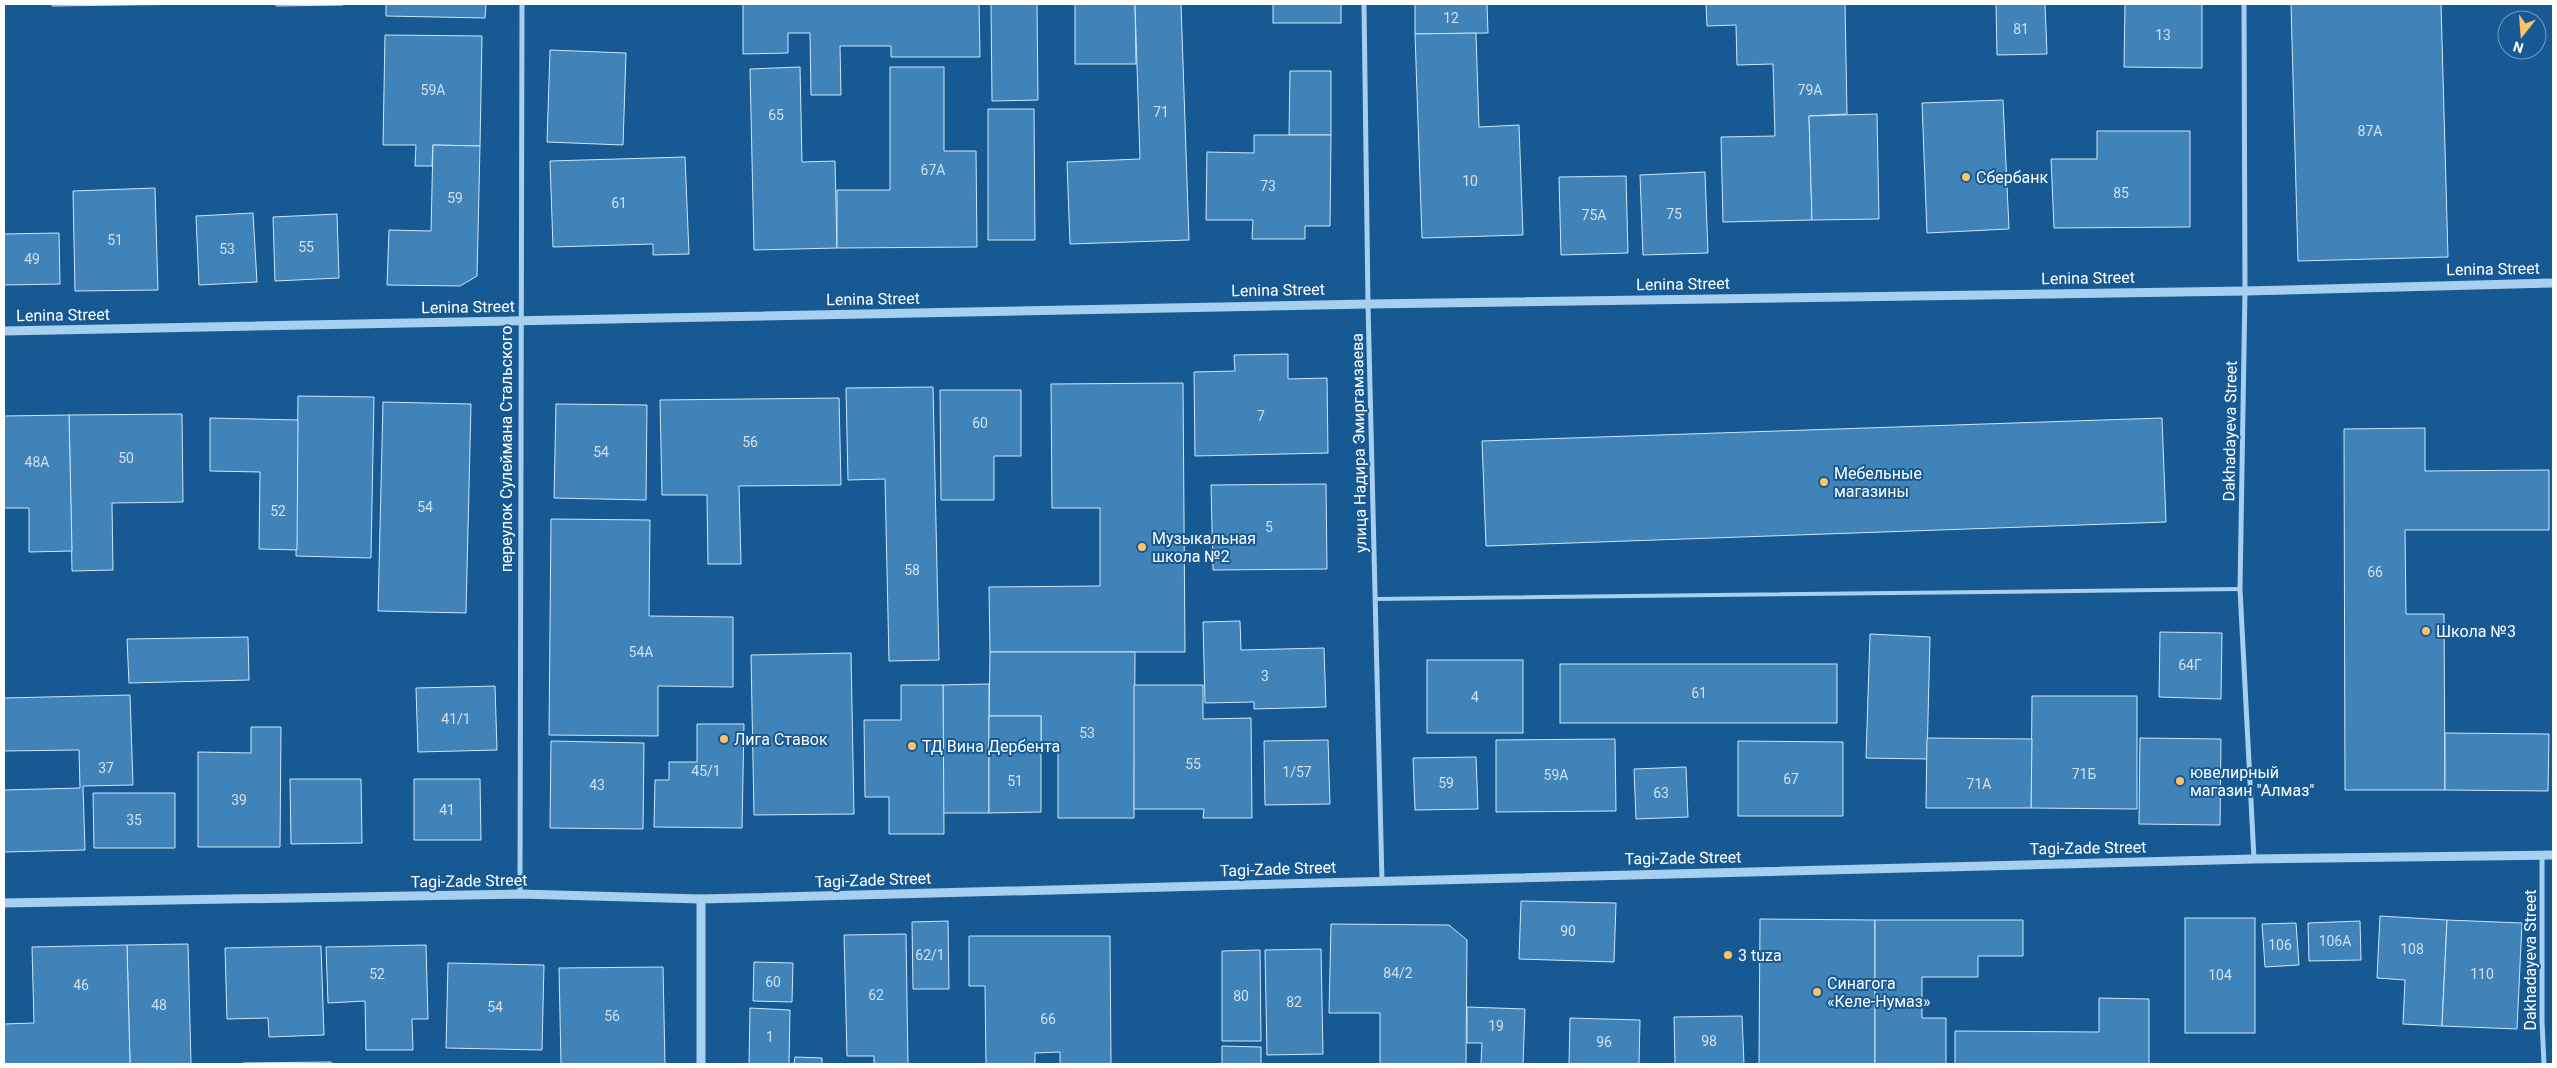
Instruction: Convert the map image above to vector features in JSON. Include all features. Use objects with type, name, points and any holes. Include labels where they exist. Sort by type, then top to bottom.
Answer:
[{"type":"street","name":"переулок Сулеймана Стальского","points":[[520,894],[522,4]]},
{"type":"street","name":"улица Надира Эмиргамзаева","points":[[1364,4],[1368,304],[1382,881]]},
{"type":"street","name":"Dakhadayeva Street","points":[[2244,4],[2245,291],[2240,589],[2254,859]]},
{"type":"street","name":"Lenina Street","points":[[4,331],[1368,304],[2245,291],[2553,283]]},
{"type":"street","name":"Dakhadayeva Street","points":[[2542,855],[2542,1021],[2544,1064]]},
{"type":"street","name":"Tagi-Zade Street","points":[[4,902],[520,894],[701,899],[2254,859],[2553,855]]},
{"type":"street","points":[[700,1064],[701,899]]},
{"type":"lane","points":[[1375,599],[2240,589]]},
{"type":"building","points":[[52,4],[197,4],[52,6]]},
{"type":"building","points":[[276,4],[343,4],[343,5],[276,6]]},
{"type":"building","points":[[386,4],[486,4],[485,18],[386,16]]},
{"type":"building","points":[[743,4],[979,4],[980,57],[891,57],[891,46],[840,46],[841,95],[811,95],[810,33],[788,33],[788,53],[743,54]]},
{"type":"building","points":[[991,4],[1037,4],[1038,100],[992,101]]},
{"type":"building","points":[[1075,4],[1135,4],[1136,64],[1075,64]]},
{"type":"building","points":[[1135,4],[1181,4],[1189,240],[1070,244],[1067,162],[1140,159]]},
{"type":"building","points":[[1273,4],[1341,4],[1341,23],[1273,23]]},
{"type":"building","points":[[1415,4],[1487,4],[1488,33],[1415,34]]},
{"type":"building","points":[[1706,4],[1845,4],[1847,114],[1809,116],[1812,220],[1723,222],[1721,137],[1775,136],[1773,64],[1737,65],[1736,25],[1707,26]]},
{"type":"building","points":[[1996,4],[2045,4],[2047,54],[1997,55]]},
{"type":"building","points":[[2125,4],[2202,4],[2202,68],[2124,67]]},
{"type":"building","points":[[2291,4],[2441,4],[2448,257],[2298,261]]},
{"type":"building","points":[[1476,33],[1479,127],[1519,125],[1523,235],[1422,238],[1415,34]]},
{"type":"building","points":[[385,35],[482,36],[480,146],[433,145],[432,166],[415,166],[416,145],[383,145]]},
{"type":"building","points":[[550,50],[626,53],[623,145],[547,142]]},
{"type":"building","points":[[800,67],[802,162],[835,161],[837,248],[754,250],[750,69]]},
{"type":"building","points":[[890,67],[944,67],[944,151],[976,151],[977,247],[837,248],[837,190],[890,190]]},
{"type":"building","points":[[1290,71],[1331,71],[1331,135],[1289,135]]},
{"type":"building","name":"Сбербанк","points":[[2003,100],[2009,229],[1927,233],[1922,103]]},
{"type":"building","points":[[988,109],[1034,109],[1035,240],[988,240]]},
{"type":"building","points":[[1877,114],[1879,219],[1812,220],[1809,116]]},
{"type":"building","points":[[2097,131],[2190,131],[2190,227],[2054,228],[2051,159],[2097,159]]},
{"type":"building","points":[[1254,135],[1331,135],[1330,226],[1305,226],[1305,239],[1252,239],[1253,220],[1206,220],[1207,152],[1254,153]]},
{"type":"building","points":[[433,145],[480,146],[477,276],[460,286],[387,285],[389,230],[431,231]]},
{"type":"building","points":[[685,157],[689,254],[653,255],[653,244],[553,247],[550,161]]},
{"type":"building","points":[[1705,172],[1708,253],[1643,255],[1640,175]]},
{"type":"building","points":[[1626,176],[1628,253],[1561,255],[1559,177]]},
{"type":"building","points":[[155,188],[158,290],[75,291],[73,191]]},
{"type":"building","points":[[253,213],[257,282],[199,285],[196,216]]},
{"type":"building","points":[[337,214],[339,278],[275,281],[273,217]]},
{"type":"building","points":[[59,233],[60,284],[4,285],[4,234]]},
{"type":"building","points":[[1288,354],[1288,379],[1327,378],[1328,453],[1195,456],[1194,372],[1235,371],[1234,355]]},
{"type":"building","name":"Музыкальная школа №2","points":[[1183,383],[1185,652],[990,652],[989,587],[1100,586],[1100,508],[1052,508],[1051,384]]},
{"type":"building","points":[[933,387],[939,660],[889,661],[885,479],[848,480],[846,388]]},
{"type":"building","points":[[940,390],[1021,390],[1021,456],[994,456],[994,500],[941,500]]},
{"type":"building","points":[[298,396],[374,397],[371,558],[296,556]]},
{"type":"building","points":[[839,398],[841,485],[739,486],[741,564],[708,564],[707,495],[662,495],[660,400]]},
{"type":"building","points":[[383,402],[471,404],[466,613],[378,611]]},
{"type":"building","points":[[556,404],[647,405],[646,500],[554,498]]},
{"type":"building","points":[[182,414],[183,502],[112,503],[113,570],[72,571],[69,415]]},
{"type":"building","points":[[69,415],[72,551],[29,552],[29,508],[4,508],[4,416]]},
{"type":"building","points":[[210,418],[298,420],[297,550],[259,549],[260,472],[210,471]]},
{"type":"building","name":"Мебельные магазины","points":[[2162,418],[2166,522],[1486,546],[1482,441]]},
{"type":"building","points":[[2425,428],[2425,471],[2549,470],[2549,530],[2405,530],[2406,614],[2444,614],[2445,790],[2345,790],[2344,429]]},
{"type":"building","points":[[1326,484],[1327,569],[1213,570],[1211,485]]},
{"type":"building","points":[[551,519],[650,520],[649,616],[733,617],[733,687],[658,686],[658,736],[549,735]]},
{"type":"building","points":[[1240,621],[1241,650],[1324,648],[1326,707],[1254,709],[1254,702],[1205,703],[1203,622]]},
{"type":"building","points":[[2160,632],[2222,633],[2221,699],[2159,697]]},
{"type":"building","points":[[1870,634],[1930,637],[1927,759],[1866,758]]},
{"type":"building","points":[[248,637],[249,680],[129,683],[127,639]]},
{"type":"building","points":[[990,652],[1135,652],[1134,818],[1058,818],[1058,749],[1041,749],[1041,716],[989,716]]},
{"type":"building","points":[[851,653],[854,814],[754,815],[751,655]]},
{"type":"building","points":[[1427,660],[1523,660],[1523,733],[1427,733]]},
{"type":"building","points":[[1560,664],[1837,664],[1837,723],[1560,723]]},
{"type":"building","points":[[989,684],[989,813],[943,813],[943,685]]},
{"type":"building","points":[[901,685],[943,685],[944,834],[889,834],[889,797],[865,797],[864,720],[901,720]]},
{"type":"building","points":[[1134,685],[1203,685],[1203,719],[1251,718],[1252,818],[1203,818],[1204,809],[1134,809]]},
{"type":"building","points":[[495,686],[497,750],[418,752],[416,688]]},
{"type":"building","points":[[130,695],[133,785],[83,786],[85,850],[4,852],[4,790],[80,788],[79,750],[4,751],[4,698]]},
{"type":"building","points":[[2032,696],[2137,696],[2137,809],[2031,808]]},
{"type":"building","points":[[989,716],[1041,716],[1041,812],[989,813]]},
{"type":"building","points":[[697,724],[744,724],[742,828],[654,827],[655,780],[669,780],[669,762],[697,762]]},
{"type":"building","points":[[251,727],[281,727],[280,847],[198,847],[198,752],[251,753]]},
{"type":"building","points":[[2445,733],[2549,734],[2548,791],[2445,790]]},
{"type":"building","points":[[1927,738],[2032,739],[2031,808],[1926,808]]},
{"type":"building","name":"ювелирный магазин \"Алмаз\"","points":[[2140,738],[2221,739],[2220,825],[2139,824]]},
{"type":"building","points":[[1615,739],[1616,811],[1496,812],[1496,740]]},
{"type":"building","points":[[1328,740],[1330,804],[1265,805],[1264,741]]},
{"type":"building","points":[[551,741],[644,743],[643,829],[550,828]]},
{"type":"building","points":[[1738,741],[1843,742],[1843,816],[1738,816]]},
{"type":"building","points":[[1476,757],[1478,809],[1415,810],[1413,758]]},
{"type":"building","points":[[1686,767],[1688,817],[1636,819],[1634,769]]},
{"type":"building","points":[[290,779],[361,779],[362,843],[291,844]]},
{"type":"building","points":[[414,779],[480,779],[481,840],[414,840]]},
{"type":"building","points":[[93,793],[175,793],[175,848],[94,848]]},
{"type":"building","points":[[1521,901],[1616,903],[1614,962],[1519,959]]},
{"type":"building","points":[[2380,916],[2447,920],[2442,1026],[2403,1024],[2405,980],[2377,978]]},
{"type":"building","points":[[2185,918],[2255,918],[2255,1033],[2185,1033]]},
{"type":"building","name":"Синагога «Келе-Нумаз»","points":[[1760,919],[1875,920],[1875,1064],[1759,1064]]},
{"type":"building","points":[[1875,920],[2023,920],[2023,956],[1978,956],[1978,977],[1922,977],[1922,1018],[1946,1018],[1946,1064],[1875,1064]]},
{"type":"building","points":[[2447,920],[2522,923],[2517,1029],[2442,1026]]},
{"type":"building","points":[[948,921],[949,989],[913,989],[912,922]]},
{"type":"building","points":[[2360,921],[2361,960],[2309,961],[2308,923]]},
{"type":"building","points":[[2296,923],[2299,965],[2265,967],[2262,924]]},
{"type":"building","points":[[1331,924],[1449,925],[1467,940],[1466,1064],[1380,1064],[1380,1013],[1329,1013]]},
{"type":"building","points":[[906,934],[908,1064],[874,1064],[874,1056],[847,1056],[844,935]]},
{"type":"building","points":[[969,936],[1110,936],[1111,1064],[1060,1064],[1060,1052],[1035,1053],[1035,1064],[986,1064],[985,986],[969,986]]},
{"type":"building","points":[[188,944],[191,1064],[130,1064],[127,945]]},
{"type":"building","points":[[127,945],[130,1064],[4,1064],[4,1024],[34,1023],[32,947]]},
{"type":"building","points":[[426,945],[428,1019],[412,1019],[413,1050],[366,1050],[365,1001],[328,1003],[326,947]]},
{"type":"building","points":[[321,946],[324,1035],[269,1037],[268,1018],[227,1019],[225,948]]},
{"type":"building","points":[[1321,949],[1323,1054],[1267,1055],[1265,950]]},
{"type":"building","points":[[1260,950],[1261,1041],[1222,1041],[1222,951]]},
{"type":"building","points":[[754,962],[793,963],[792,1002],[753,1001]]},
{"type":"building","points":[[448,963],[544,965],[542,1050],[446,1048]]},
{"type":"building","points":[[663,967],[665,1064],[561,1064],[559,968]]},
{"type":"building","points":[[2099,998],[2149,999],[2149,1064],[1955,1064],[1955,1031],[2099,1032]]},
{"type":"building","points":[[1467,1007],[1525,1009],[1523,1064],[1481,1064],[1482,1043],[1467,1043]]},
{"type":"building","points":[[750,1008],[790,1010],[789,1064],[749,1064]]},
{"type":"building","points":[[1742,1016],[1744,1064],[1675,1064],[1674,1017]]},
{"type":"building","points":[[1570,1018],[1640,1020],[1639,1064],[1569,1064]]},
{"type":"building","points":[[1222,1046],[1261,1047],[1261,1064],[1222,1064]]},
{"type":"building","points":[[795,1057],[822,1058],[822,1064],[794,1064]]},
{"type":"building","points":[[331,1062],[332,1064],[243,1064],[243,1063]]},
{"type":"place","name":"Сбербанк","points":[[1966,177]]},
{"type":"place","name":"Мебельные магазины","points":[[1824,482]]},
{"type":"place","name":"Музыкальная школа №2","points":[[1142,547]]},
{"type":"place","name":"Школа №3","points":[[2426,631]]},
{"type":"place","name":"Лига Ставок","points":[[724,739]]},
{"type":"place","name":"ТД Вина Дербента","points":[[912,746]]},
{"type":"place","name":"ювелирный магазин \"Алмаз\"","points":[[2180,781]]},
{"type":"place","name":"3 tuza","points":[[1728,955]]},
{"type":"place","name":"Синагога «Келе-Нумаз»","points":[[1817,992]]}]
